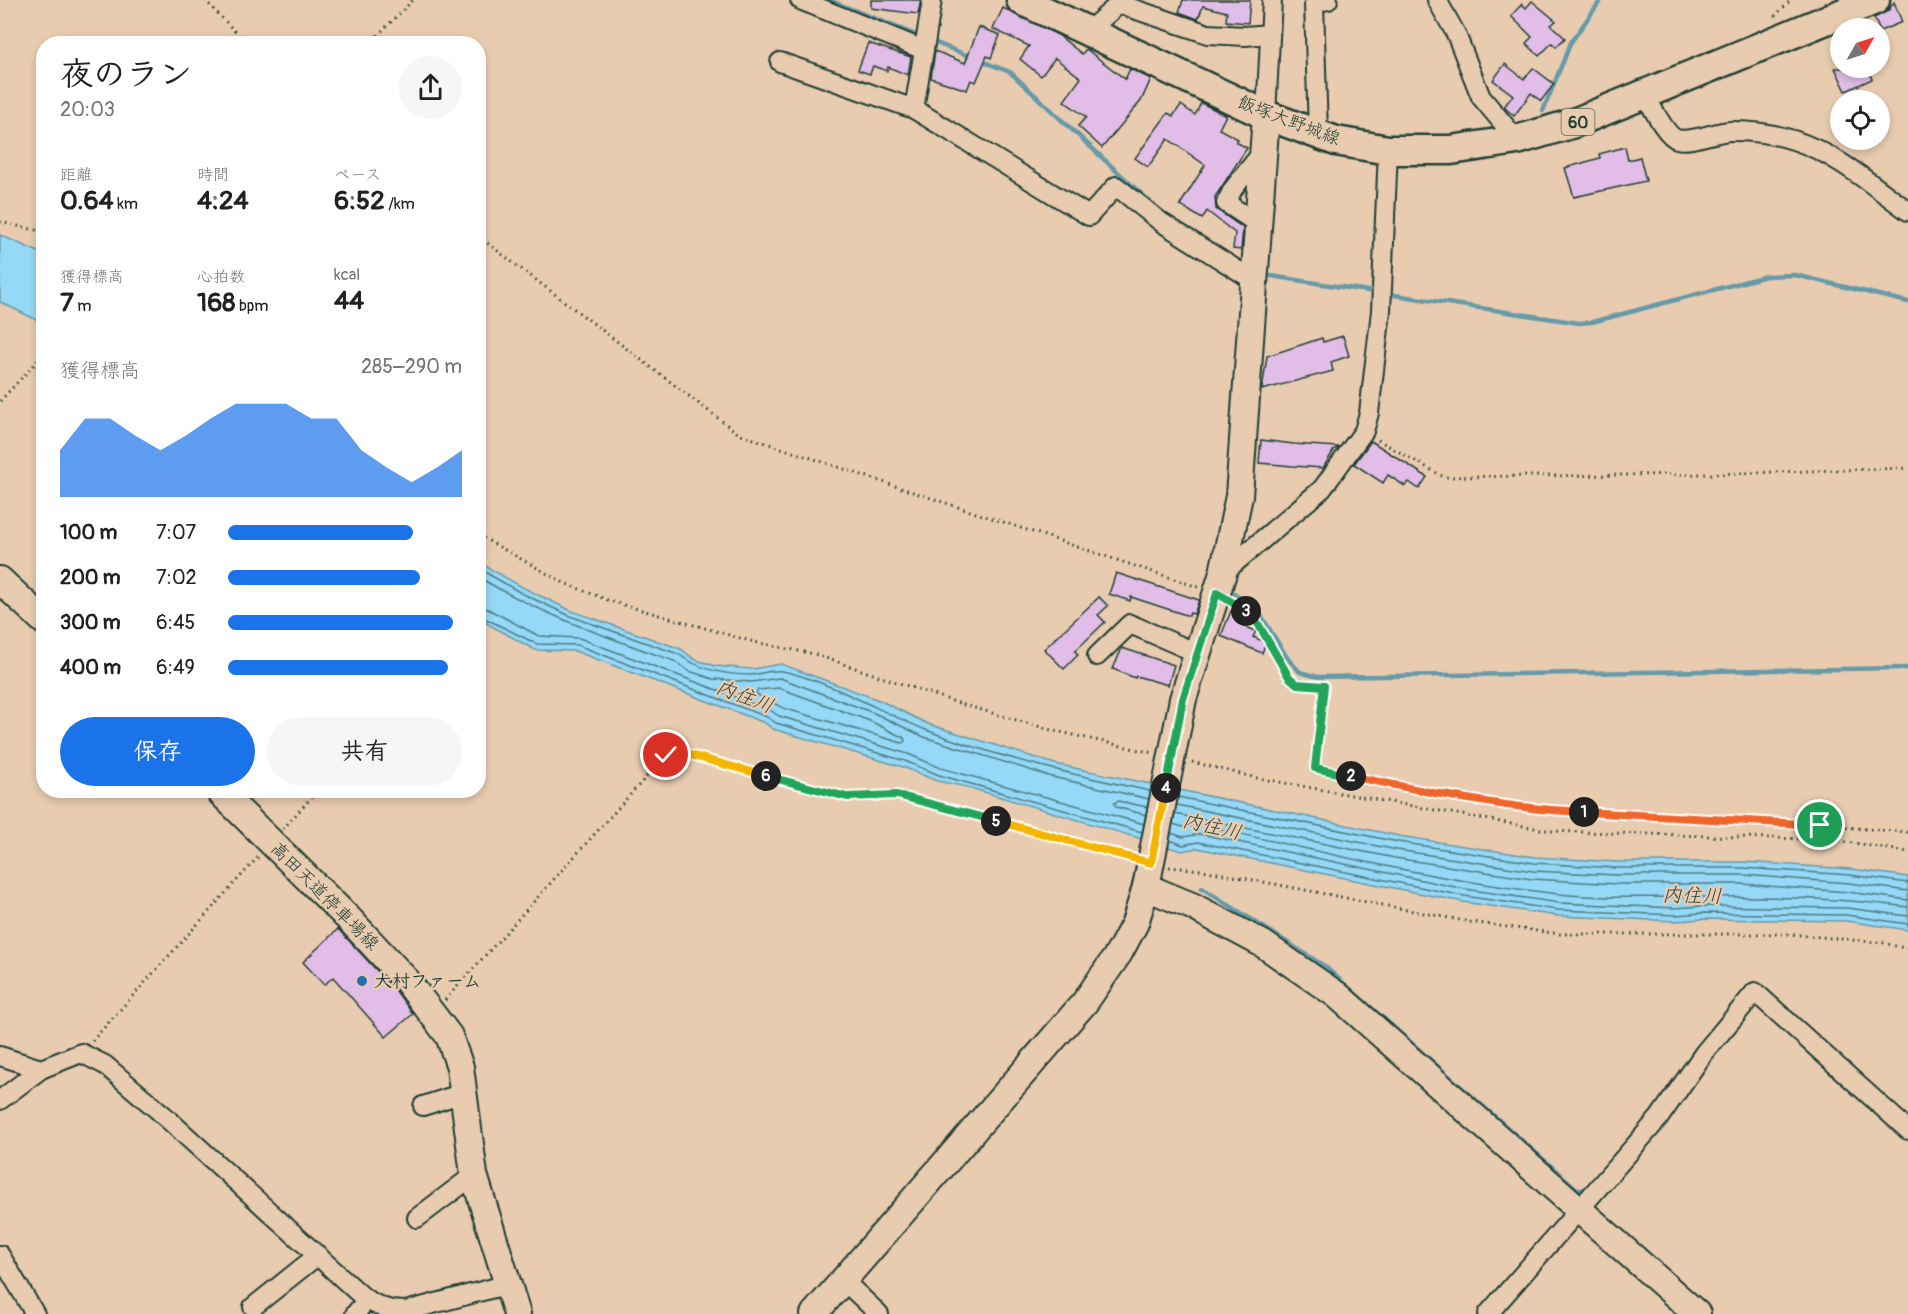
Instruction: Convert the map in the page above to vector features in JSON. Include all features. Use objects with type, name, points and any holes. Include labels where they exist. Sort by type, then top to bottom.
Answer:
[{"type":"main road","name":"飯塚大野城線","points":[[1021,0],[1266,115],[1336,141],[1388,150],[1451,150],[1517,140],[1574,123],[1875,0]]},
{"type":"street","points":[[800,0],[925,41]]},
{"type":"street","points":[[914,109],[932,0]]},
{"type":"street","points":[[814,1314],[1085,1002],[1130,933],[1149,875],[1183,699],[1220,583],[1239,496],[1264,150],[1272,0]]},
{"type":"street","points":[[1318,134],[1314,3],[1328,0]]},
{"type":"street","points":[[1437,0],[1456,34],[1481,97],[1517,140]]},
{"type":"street","points":[[1088,32],[1119,4],[1208,34],[1245,36],[1270,34]]},
{"type":"street","points":[[780,62],[914,109],[1089,216],[1116,186],[1161,222],[1253,280]]},
{"type":"street","points":[[1645,94],[1670,135],[1678,140],[1730,131],[1785,136],[1829,153],[1908,211]]},
{"type":"street","points":[[1258,224],[1226,203],[1233,189],[1264,150]]},
{"type":"street","points":[[1220,583],[1322,489],[1364,432],[1369,413],[1381,311],[1388,150]]},
{"type":"street","points":[[0,580],[36,614]]},
{"type":"street","points":[[1097,656],[1130,624],[1197,653]]},
{"type":"street","name":"高田天道停車場線","points":[[226,798],[349,919],[434,1013],[449,1036],[460,1067],[474,1175],[518,1314]]},
{"type":"street","points":[[1149,875],[1192,906],[1263,945],[1337,995],[1578,1211],[1697,1314]]},
{"type":"street","points":[[1488,1314],[1659,1118],[1704,1053],[1755,992],[1908,1130]]},
{"type":"street","points":[[0,1100],[41,1069],[81,1053],[105,1065],[160,1112],[368,1300],[389,1311],[406,1311],[509,1284]]},
{"type":"street","points":[[0,1056],[41,1069]]},
{"type":"street","points":[[423,1106],[463,1093]]},
{"type":"street","points":[[417,1218],[474,1175]]},
{"type":"street","points":[[0,1254],[36,1314]]},
{"type":"street","points":[[253,1306],[318,1255]]},
{"type":"street","points":[[844,1281],[879,1314]]},
{"type":"street","points":[[355,1314],[368,1300]]},
{"type":"path","points":[[205,0],[239,36]]},
{"type":"path","points":[[377,36],[413,0]]},
{"type":"path","points":[[0,222],[36,230]]},
{"type":"path","points":[[486,242],[739,434],[1220,583],[1253,615],[1289,677],[1297,684],[1324,686],[1315,768],[1457,798],[1550,811],[1732,819],[1908,832]]},
{"type":"path","points":[[0,402],[36,363]]},
{"type":"path","points":[[1364,432],[1444,477],[1908,468]]},
{"type":"path","points":[[486,539],[564,583],[631,608],[754,642],[814,654],[961,704],[1051,730],[1257,778],[1551,831],[1835,840],[1908,852]]},
{"type":"path","points":[[434,1013],[666,755],[683,753],[847,797],[897,795],[1149,875],[1560,934],[1789,934],[1884,943],[1908,949]]},
{"type":"path","points":[[81,1053],[311,798]]},
{"type":"water","points":[[0,235],[36,251],[36,320],[0,302]]},
{"type":"water","name":"内住川","points":[[486,567],[572,611],[681,649],[694,659],[715,666],[752,669],[781,664],[879,700],[928,724],[1055,764],[1399,836],[1535,857],[1618,862],[1743,862],[1851,869],[1908,877],[1908,930],[1846,921],[1702,919],[1676,921],[1558,916],[1463,902],[1197,848],[1182,851],[967,787],[937,781],[903,767],[773,729],[765,723],[575,651],[535,650],[486,623]]},
{"type":"building","points":[[871,0],[921,0],[918,14],[871,8]]},
{"type":"building","points":[[1183,0],[1250,0],[1248,23],[1226,21],[1227,12],[1203,6],[1198,19],[1179,12]]},
{"type":"building","points":[[1532,1],[1556,21],[1551,25],[1565,38],[1556,47],[1552,43],[1539,56],[1526,43],[1532,37],[1511,16],[1522,4],[1526,8]]},
{"type":"building","points":[[1894,2],[1902,22],[1890,27],[1890,18],[1874,18],[1888,11]]},
{"type":"building","points":[[1003,8],[1058,35],[1082,54],[1086,49],[1125,79],[1130,69],[1151,79],[1141,101],[1102,148],[1078,126],[1086,117],[1064,101],[1081,78],[1055,58],[1041,76],[1020,59],[1029,46],[993,29]]},
{"type":"building","points":[[979,27],[1000,35],[991,58],[987,56],[976,82],[971,80],[967,90],[931,78],[935,51],[965,63]]},
{"type":"building","points":[[868,43],[911,57],[908,75],[888,67],[887,71],[873,66],[870,74],[858,70]]},
{"type":"building","points":[[1505,64],[1524,79],[1533,68],[1554,84],[1541,101],[1531,93],[1514,116],[1504,107],[1513,95],[1493,80]]},
{"type":"building","points":[[1840,78],[1872,79],[1848,90],[1846,90]]},
{"type":"building","points":[[1201,103],[1226,115],[1219,129],[1238,139],[1236,142],[1247,148],[1215,197],[1216,209],[1243,228],[1241,250],[1233,249],[1235,233],[1207,211],[1202,219],[1180,205],[1205,165],[1168,139],[1148,167],[1135,158],[1168,113],[1173,116],[1181,105],[1195,115]]},
{"type":"building","points":[[1625,147],[1628,160],[1640,157],[1646,181],[1574,197],[1565,168],[1600,158],[1599,154]]},
{"type":"building","points":[[1343,336],[1349,356],[1331,362],[1333,371],[1262,390],[1267,356],[1322,338],[1323,342]]},
{"type":"building","points":[[1261,440],[1339,447],[1334,450],[1323,468],[1292,466],[1259,463]]},
{"type":"building","points":[[1371,441],[1427,477],[1419,489],[1409,482],[1405,486],[1388,475],[1383,483],[1354,464]]},
{"type":"building","points":[[1116,573],[1199,600],[1194,614],[1190,613],[1189,616],[1131,597],[1130,601],[1109,594]]},
{"type":"building","points":[[1099,597],[1108,606],[1098,615],[1105,622],[1075,651],[1078,655],[1064,669],[1044,649]]},
{"type":"building","points":[[1231,611],[1246,618],[1243,626],[1256,631],[1253,637],[1266,642],[1262,653],[1221,636]]},
{"type":"building","points":[[1122,648],[1174,665],[1168,685],[1136,676],[1135,678],[1113,669]]},
{"type":"building","name":"大村ファーム","points":[[338,929],[396,991],[413,1014],[386,1037],[333,977],[324,985],[303,962]]},
{"type":"waterway","points":[[829,0],[921,37]]},
{"type":"waterway","points":[[1543,111],[1571,42],[1601,0]]},
{"type":"waterway","points":[[929,40],[971,57]]},
{"type":"waterway","points":[[979,60],[1010,72],[1151,203]]},
{"type":"waterway","points":[[1388,294],[1579,323],[1592,322],[1766,276],[1795,275],[1908,302]]},
{"type":"waterway","points":[[1271,276],[1374,292]]},
{"type":"waterway","points":[[1234,593],[1257,609],[1288,659],[1300,672],[1318,677],[1908,668]]},
{"type":"waterway","points":[[1202,888],[1324,966],[1578,1190],[1590,1189]]},
{"type":"place","name":"大村ファーム","points":[[362,981]]},
{"type":"route","points":[[666,755],[683,753],[847,797],[897,795],[1151,863],[1183,699],[1217,593],[1253,615],[1281,665],[1297,684],[1324,686],[1315,768],[1457,798],[1550,811],[1820,825]]}]
